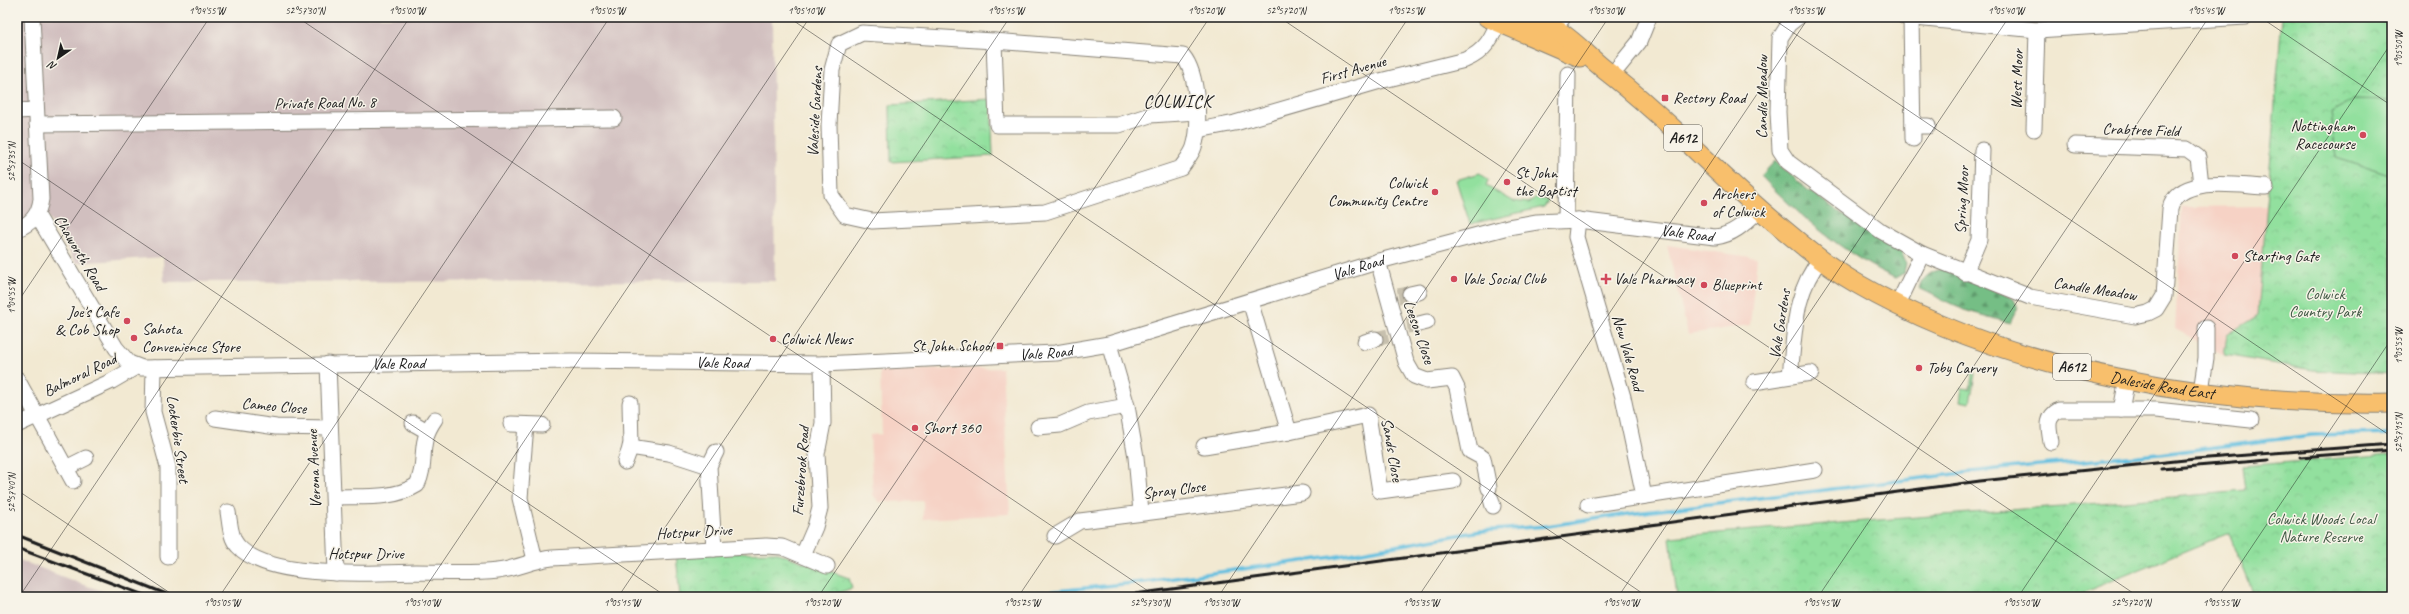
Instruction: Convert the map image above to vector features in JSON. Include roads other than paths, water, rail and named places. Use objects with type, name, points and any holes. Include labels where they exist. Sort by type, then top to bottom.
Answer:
[{"type":"main road","name":"A612","points":[[1529,17],[1560,32],[1608,72],[1760,209],[1821,259],[1855,282],[1898,304]]},
{"type":"main road","name":"A612","points":[[1495,18],[1608,72]]},
{"type":"main road","name":"Daleside Road East","points":[[1898,304],[1966,335],[1998,346],[2079,369],[2127,379],[2255,399],[2331,403],[2392,403]]},
{"type":"street","points":[[32,17],[41,199],[37,215]]},
{"type":"street","points":[[1608,72],[1639,42],[1649,17]]},
{"type":"street","name":"Candle Meadow","points":[[1798,17],[1789,24],[1780,38],[1778,112],[1780,150],[1788,162],[1841,204],[1881,231],[1922,254],[1965,273],[2030,297],[2110,313],[2135,316],[2148,313],[2156,308],[2164,296],[2171,203],[2185,189],[2201,185],[2266,187]]},
{"type":"street","points":[[1905,17],[2037,30],[2245,17]]},
{"type":"street","points":[[1911,17],[1913,133],[1928,126]]},
{"type":"street","name":"First Avenue","points":[[1198,130],[1235,123],[1380,81],[1465,60],[1478,55],[1485,48],[1495,18]]},
{"type":"street","name":"West Moor","points":[[2034,129],[2037,30]]},
{"type":"street","name":"Valeside Gardens","points":[[862,33],[994,41],[1183,56],[1192,70],[1197,112],[1198,130],[1194,149],[1181,168],[1045,212],[872,221],[845,215],[831,195],[832,70],[839,44],[862,33]]},
{"type":"street","points":[[994,41],[997,126],[1119,125],[1150,115],[1197,112]]},
{"type":"street","points":[[1568,74],[1572,220]]},
{"type":"street","name":"Private Road No. 8","points":[[17,110],[36,117],[614,118]]},
{"type":"street","name":"Crabtree Field","points":[[2075,146],[2187,149],[2198,157],[2201,185]]},
{"type":"street","name":"Spring Moor","points":[[1965,273],[1979,240],[1982,150]]},
{"type":"street","name":"Vale Road","points":[[136,367],[154,368],[579,361],[822,364],[1056,353],[1109,344],[1378,261],[1478,233],[1537,222],[1572,220],[1714,237],[1727,235],[1760,209]]},
{"type":"street","name":"Chaworth Road","points":[[17,229],[32,221],[37,215],[116,348],[123,358],[136,367]]},
{"type":"street","name":"New Vale Road","points":[[1572,220],[1622,397],[1644,496]]},
{"type":"street","points":[[1898,304],[1922,254]]},
{"type":"street","name":"Vale Gardens","points":[[1790,375],[1801,291],[1811,271],[1821,259]]},
{"type":"street","name":"Leeson Close","points":[[1378,261],[1404,295],[1397,332],[1406,362],[1414,376],[1427,381],[1452,378],[1457,388],[1470,452],[1483,458],[1491,497]]},
{"type":"street","points":[[1204,446],[1289,432],[1250,301]]},
{"type":"street","points":[[2201,391],[2206,358],[2206,328]]},
{"type":"street","points":[[1109,344],[1127,406],[1136,457],[1141,512]]},
{"type":"street","name":"Verona Avenue","points":[[328,364],[336,573]]},
{"type":"street","name":"Furzebrook Road","points":[[803,555],[815,527],[820,508],[817,454],[823,423],[822,364]]},
{"type":"street","name":"Balmoral Road","points":[[17,425],[128,373],[136,367]]},
{"type":"street","name":"Lockerbie Street","points":[[154,368],[153,412],[168,467],[174,538],[168,557]]},
{"type":"street","name":"Vale Gardens","points":[[1754,382],[1790,375],[1811,373]]},
{"type":"street","points":[[17,379],[70,474],[86,458]]},
{"type":"street","points":[[2121,410],[2127,379]]},
{"type":"street","points":[[625,462],[630,447],[630,403]]},
{"type":"street","points":[[1038,427],[1060,425],[1088,413],[1127,406]]},
{"type":"street","points":[[2051,442],[2048,420],[2051,414],[2059,410],[2183,412],[2245,422]]},
{"type":"street","name":"Sands Close","points":[[1289,432],[1368,415],[1380,491],[1453,481]]},
{"type":"street","name":"Cameo Close","points":[[216,418],[276,427],[330,428]]},
{"type":"street","points":[[334,497],[396,495],[406,492],[417,485],[422,475],[423,441],[431,425],[413,423]]},
{"type":"street","points":[[511,424],[542,425]]},
{"type":"street","points":[[526,425],[520,498],[535,560]]},
{"type":"street","points":[[630,447],[669,452],[709,466]]},
{"type":"street","points":[[714,549],[709,466],[716,452]]},
{"type":"street","points":[[1588,505],[1815,470]]},
{"type":"street","name":"Spray Close","points":[[1055,536],[1080,520],[1302,493]]},
{"type":"street","name":"Hotspur Drive","points":[[228,512],[233,539],[238,546],[254,558],[268,564],[304,570],[336,573],[480,572],[519,567],[535,560],[766,546],[782,547],[827,566]]},
{"type":"waterway","points":[[1000,597],[1152,581],[1333,557],[1481,531],[1547,526],[1628,514],[1996,469],[2160,454],[2312,435],[2392,433]]},
{"type":"tunnel","points":[[1398,296],[1410,294]]},
{"type":"tunnel","points":[[1407,326],[1419,324]]},
{"type":"tunnel","points":[[1375,339],[1388,336]]},
{"type":"railway","points":[[1112,597],[1980,481],[2195,459],[2392,444]]},
{"type":"railway","points":[[2300,457],[2392,450]]},
{"type":"railway","points":[[2161,469],[2268,460]]},
{"type":"railway","points":[[17,535],[174,597]]},
{"type":"railway","points":[[17,548],[149,597]]},
{"type":"place","name":"Rectory Road","points":[[1665,98]]},
{"type":"place","name":"Nottingham Racecourse","points":[[2363,135]]},
{"type":"place","name":"St John the Baptist","points":[[1507,182]]},
{"type":"place","name":"Colwick Community Centre","points":[[1435,192]]},
{"type":"place","name":"Archers of Colwick","points":[[1704,203]]},
{"type":"place","name":"Starting Gate","points":[[2235,256]]},
{"type":"place","name":"Vale Social Club","points":[[1454,279]]},
{"type":"place","name":"Vale Pharmacy","points":[[1606,279]]},
{"type":"place","name":"Blueprint","points":[[1704,285]]},
{"type":"place","name":"Joe's Cafe & Cob Shop","points":[[127,321]]},
{"type":"place","name":"Sahota Convenience Store","points":[[134,338]]},
{"type":"place","name":"Colwick News","points":[[773,339]]},
{"type":"place","name":"St John School","points":[[1000,346]]},
{"type":"place","name":"Toby Carvery","points":[[1919,368]]},
{"type":"place","name":"Short 360","points":[[915,428]]},
{"type":"district","name":"COLWICK","points":[[1178,101]]},
{"type":"park label","name":"Colwick Country Park","points":[[2325,303]]},
{"type":"park label","name":"Colwick Woods Local Nature Reserve","points":[[2321,528]]}]
